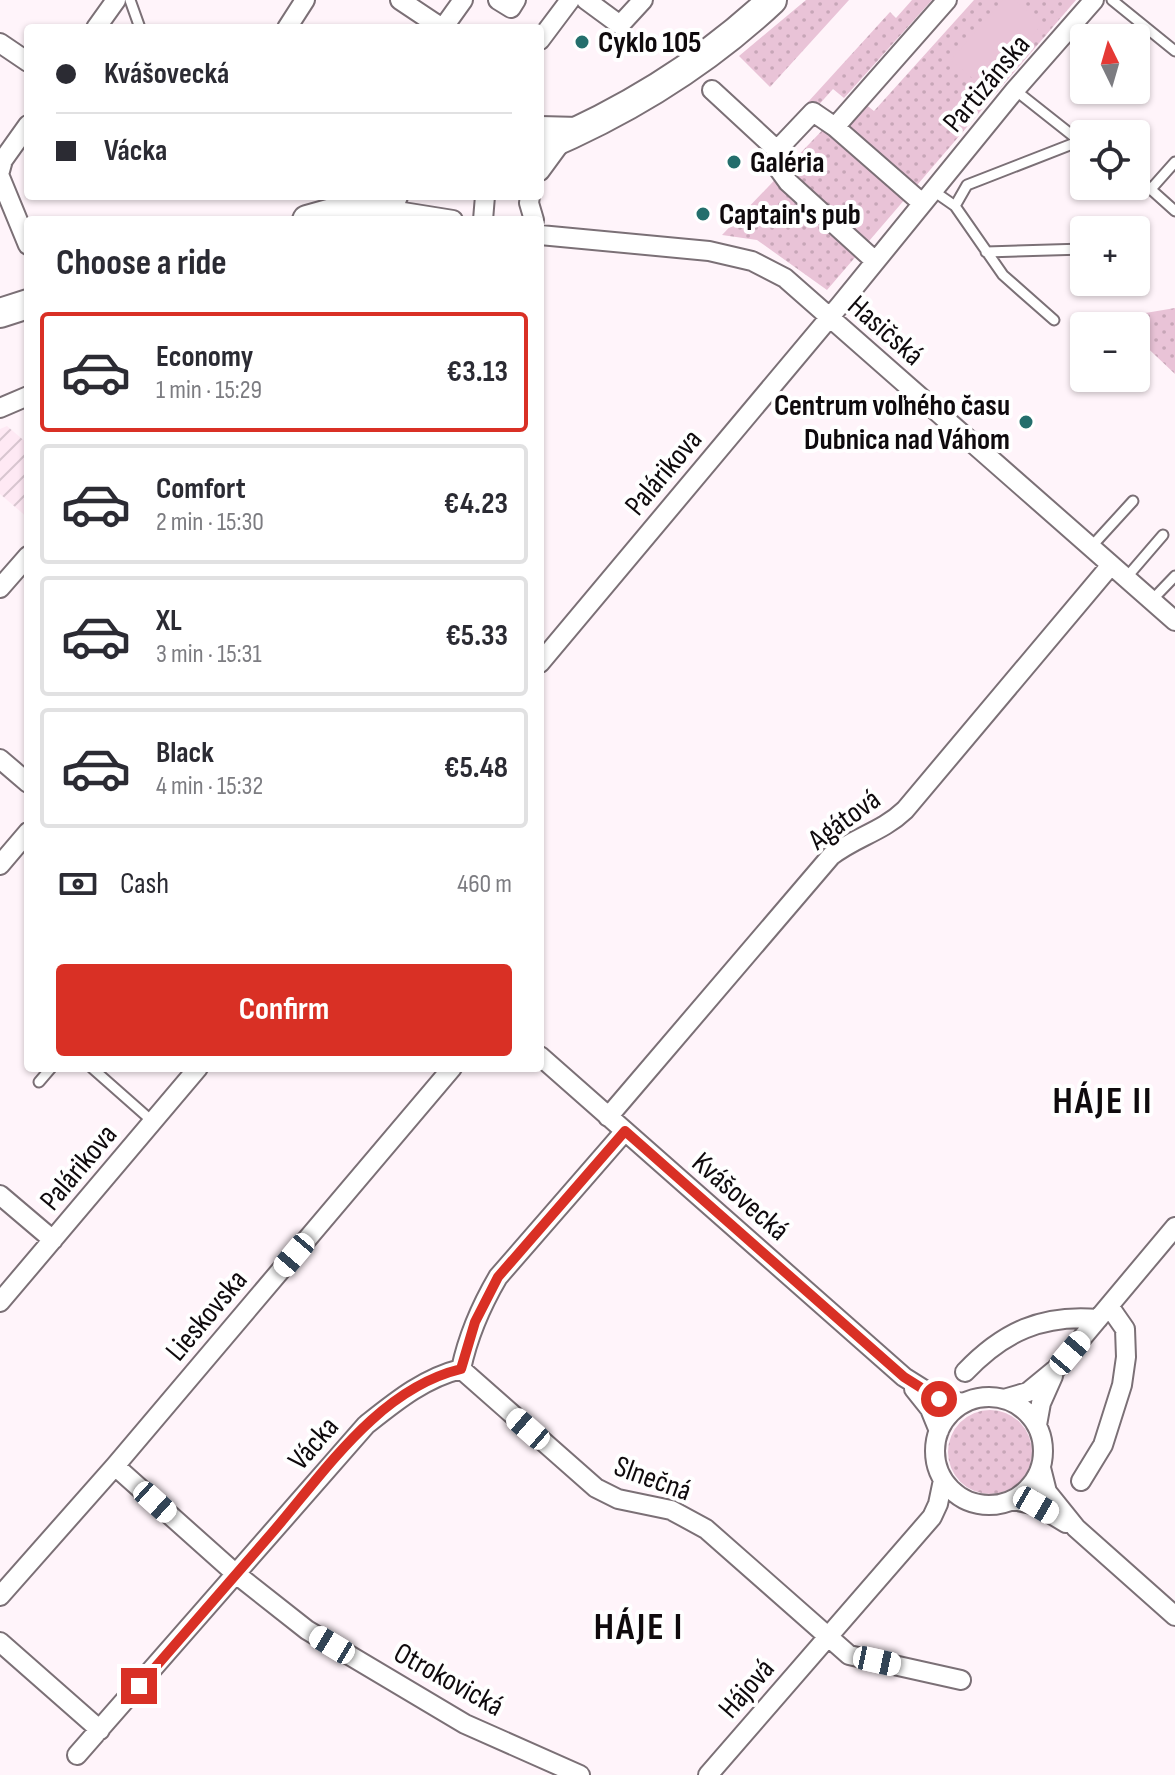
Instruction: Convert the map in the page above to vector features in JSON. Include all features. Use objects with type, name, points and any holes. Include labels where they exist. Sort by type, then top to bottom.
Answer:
[{"type":"main road","points":[[558,135],[679,75],[749,22],[772,0]]},
{"type":"main road","points":[[322,216],[379,200]]},
{"type":"main road","points":[[0,313],[24,305]]},
{"type":"street","points":[[99,24],[116,0]]},
{"type":"street","points":[[290,24],[305,0]]},
{"type":"street","points":[[400,0],[437,24]]},
{"type":"street","points":[[446,24],[463,0]]},
{"type":"street","points":[[544,35],[570,0]]},
{"type":"street","points":[[586,0],[620,25],[643,0]]},
{"type":"street","points":[[835,127],[947,0]]},
{"type":"street","name":"Partizánska","points":[[830,318],[1015,90],[1094,0]]},
{"type":"street","points":[[0,43],[24,59]]},
{"type":"street","points":[[712,90],[777,150]]},
{"type":"street","points":[[875,261],[788,182],[772,160],[777,150],[813,112],[927,196]]},
{"type":"street","points":[[0,171],[3,160],[24,131]]},
{"type":"street","points":[[544,163],[558,135]]},
{"type":"street","points":[[0,177],[24,235]]},
{"type":"street","points":[[358,206],[432,216]]},
{"type":"street","name":"Hasičská","points":[[544,232],[709,251],[752,261],[785,278],[1175,621]]},
{"type":"street","name":"Palárikova","points":[[544,658],[830,318]]},
{"type":"street","points":[[0,408],[24,398]]},
{"type":"street","points":[[0,588],[24,561]]},
{"type":"street","name":"Agátová","points":[[608,1117],[831,856],[888,825],[905,810],[1111,565]]},
{"type":"street","points":[[0,759],[24,780]]},
{"type":"street","points":[[0,865],[24,837]]},
{"type":"street","name":"Kvášovecká","points":[[544,1060],[904,1377],[939,1399],[964,1403]]},
{"type":"street","name":"Palárikova","points":[[0,1302],[195,1072]]},
{"type":"street","name":"Lieskovska","points":[[0,1596],[115,1466],[449,1072]]},
{"type":"street","points":[[461,1369],[472,1329],[498,1277],[625,1131]]},
{"type":"street","points":[[0,1195],[53,1240]]},
{"type":"street","points":[[1041,1468],[1025,1492],[1013,1500],[1000,1504],[972,1503],[951,1490],[943,1480],[935,1447],[939,1431],[949,1415],[964,1403],[977,1399],[1004,1399],[1028,1392],[1056,1369],[1175,1227]]},
{"type":"street","points":[[965,1372],[982,1354],[1002,1340],[1030,1325],[1056,1318],[1103,1312],[1125,1329],[1124,1371],[1111,1426],[1081,1481]]},
{"type":"street","name":"Vácka","points":[[77,1755],[366,1425],[416,1388],[441,1374],[461,1369]]},
{"type":"street","name":"Slnečná","points":[[461,1369],[596,1488],[618,1499],[671,1510],[706,1529],[827,1637]]},
{"type":"street","points":[[1037,1425],[1041,1403],[1056,1369]]},
{"type":"street","name":"Kvášovecká","points":[[904,1377],[930,1409],[939,1431]]},
{"type":"street","points":[[1004,1399],[1017,1405],[1037,1425],[1042,1439],[1041,1468],[1047,1492],[1076,1528],[1175,1616]]},
{"type":"street","name":"Otrokovická","points":[[115,1466],[236,1574],[307,1630],[465,1724],[580,1775]]},
{"type":"street","name":"Hájová","points":[[708,1775],[932,1517],[943,1480]]},
{"type":"street","points":[[1013,1500],[1036,1505],[1076,1528]]},
{"type":"street","name":"Hájová","points":[[932,1517],[972,1503]]},
{"type":"street","points":[[827,1637],[849,1655],[961,1680]]},
{"type":"street","points":[[0,1642],[100,1730]]},
{"type":"lane","points":[[130,0],[139,24]]},
{"type":"lane","points":[[1112,0],[1175,51]]},
{"type":"lane","points":[[1015,90],[1070,134]]},
{"type":"lane","points":[[955,206],[967,185],[1070,147]]},
{"type":"lane","points":[[1175,162],[1151,189],[1175,211]]},
{"type":"lane","points":[[927,196],[955,206],[1003,275],[1054,320]]},
{"type":"lane","points":[[986,252],[1070,249]]},
{"type":"lane","points":[[1091,547],[1133,501]]},
{"type":"lane","points":[[1126,578],[1163,535]]},
{"type":"lane","points":[[1152,600],[1175,576]]},
{"type":"lane","points":[[39,1082],[48,1072]]},
{"type":"lane","points":[[97,1072],[152,1121]]},
{"type":"shaded area","points":[[806,0],[849,0],[770,87],[739,56]]},
{"type":"shaded area","points":[[912,0],[932,0],[844,98],[833,89],[815,109],[808,102],[890,12],[896,18]]},
{"type":"shaded area","points":[[974,0],[1076,0],[827,290],[757,240],[722,235],[855,96],[874,111]]},
{"type":"shaded area","points":[[1003,0],[1014,0],[1042,24],[986,90],[951,60]]},
{"type":"shaded area","points":[[1175,308],[1175,374],[1150,350],[1150,312]]},
{"type":"shaded area","points":[[7,426],[24,441],[24,515],[0,494],[0,429]]},
{"type":"shaded area","points":[[990,1410],[1006,1413],[1020,1422],[1029,1436],[1032,1452],[1029,1468],[1020,1482],[1006,1491],[990,1494],[974,1491],[960,1482],[951,1468],[948,1452],[951,1436],[960,1422],[974,1413]]},
{"type":"place","name":"Cyklo 105","points":[[582,42]]},
{"type":"place","name":"Galéria","points":[[734,162]]},
{"type":"place","name":"Captain's pub","points":[[703,214]]},
{"type":"place","name":"Centrum voľného času Dubnica nad Váhom","points":[[1026,422]]},
{"type":"district","name":"HÁJE II","points":[[1103,1100]]},
{"type":"district","name":"HÁJE I","points":[[639,1626]]},
{"type":"route","points":[[139,1686],[366,1425],[416,1388],[441,1374],[461,1369],[467,1343],[483,1302],[498,1277],[625,1131],[904,1377],[939,1399]]}]
